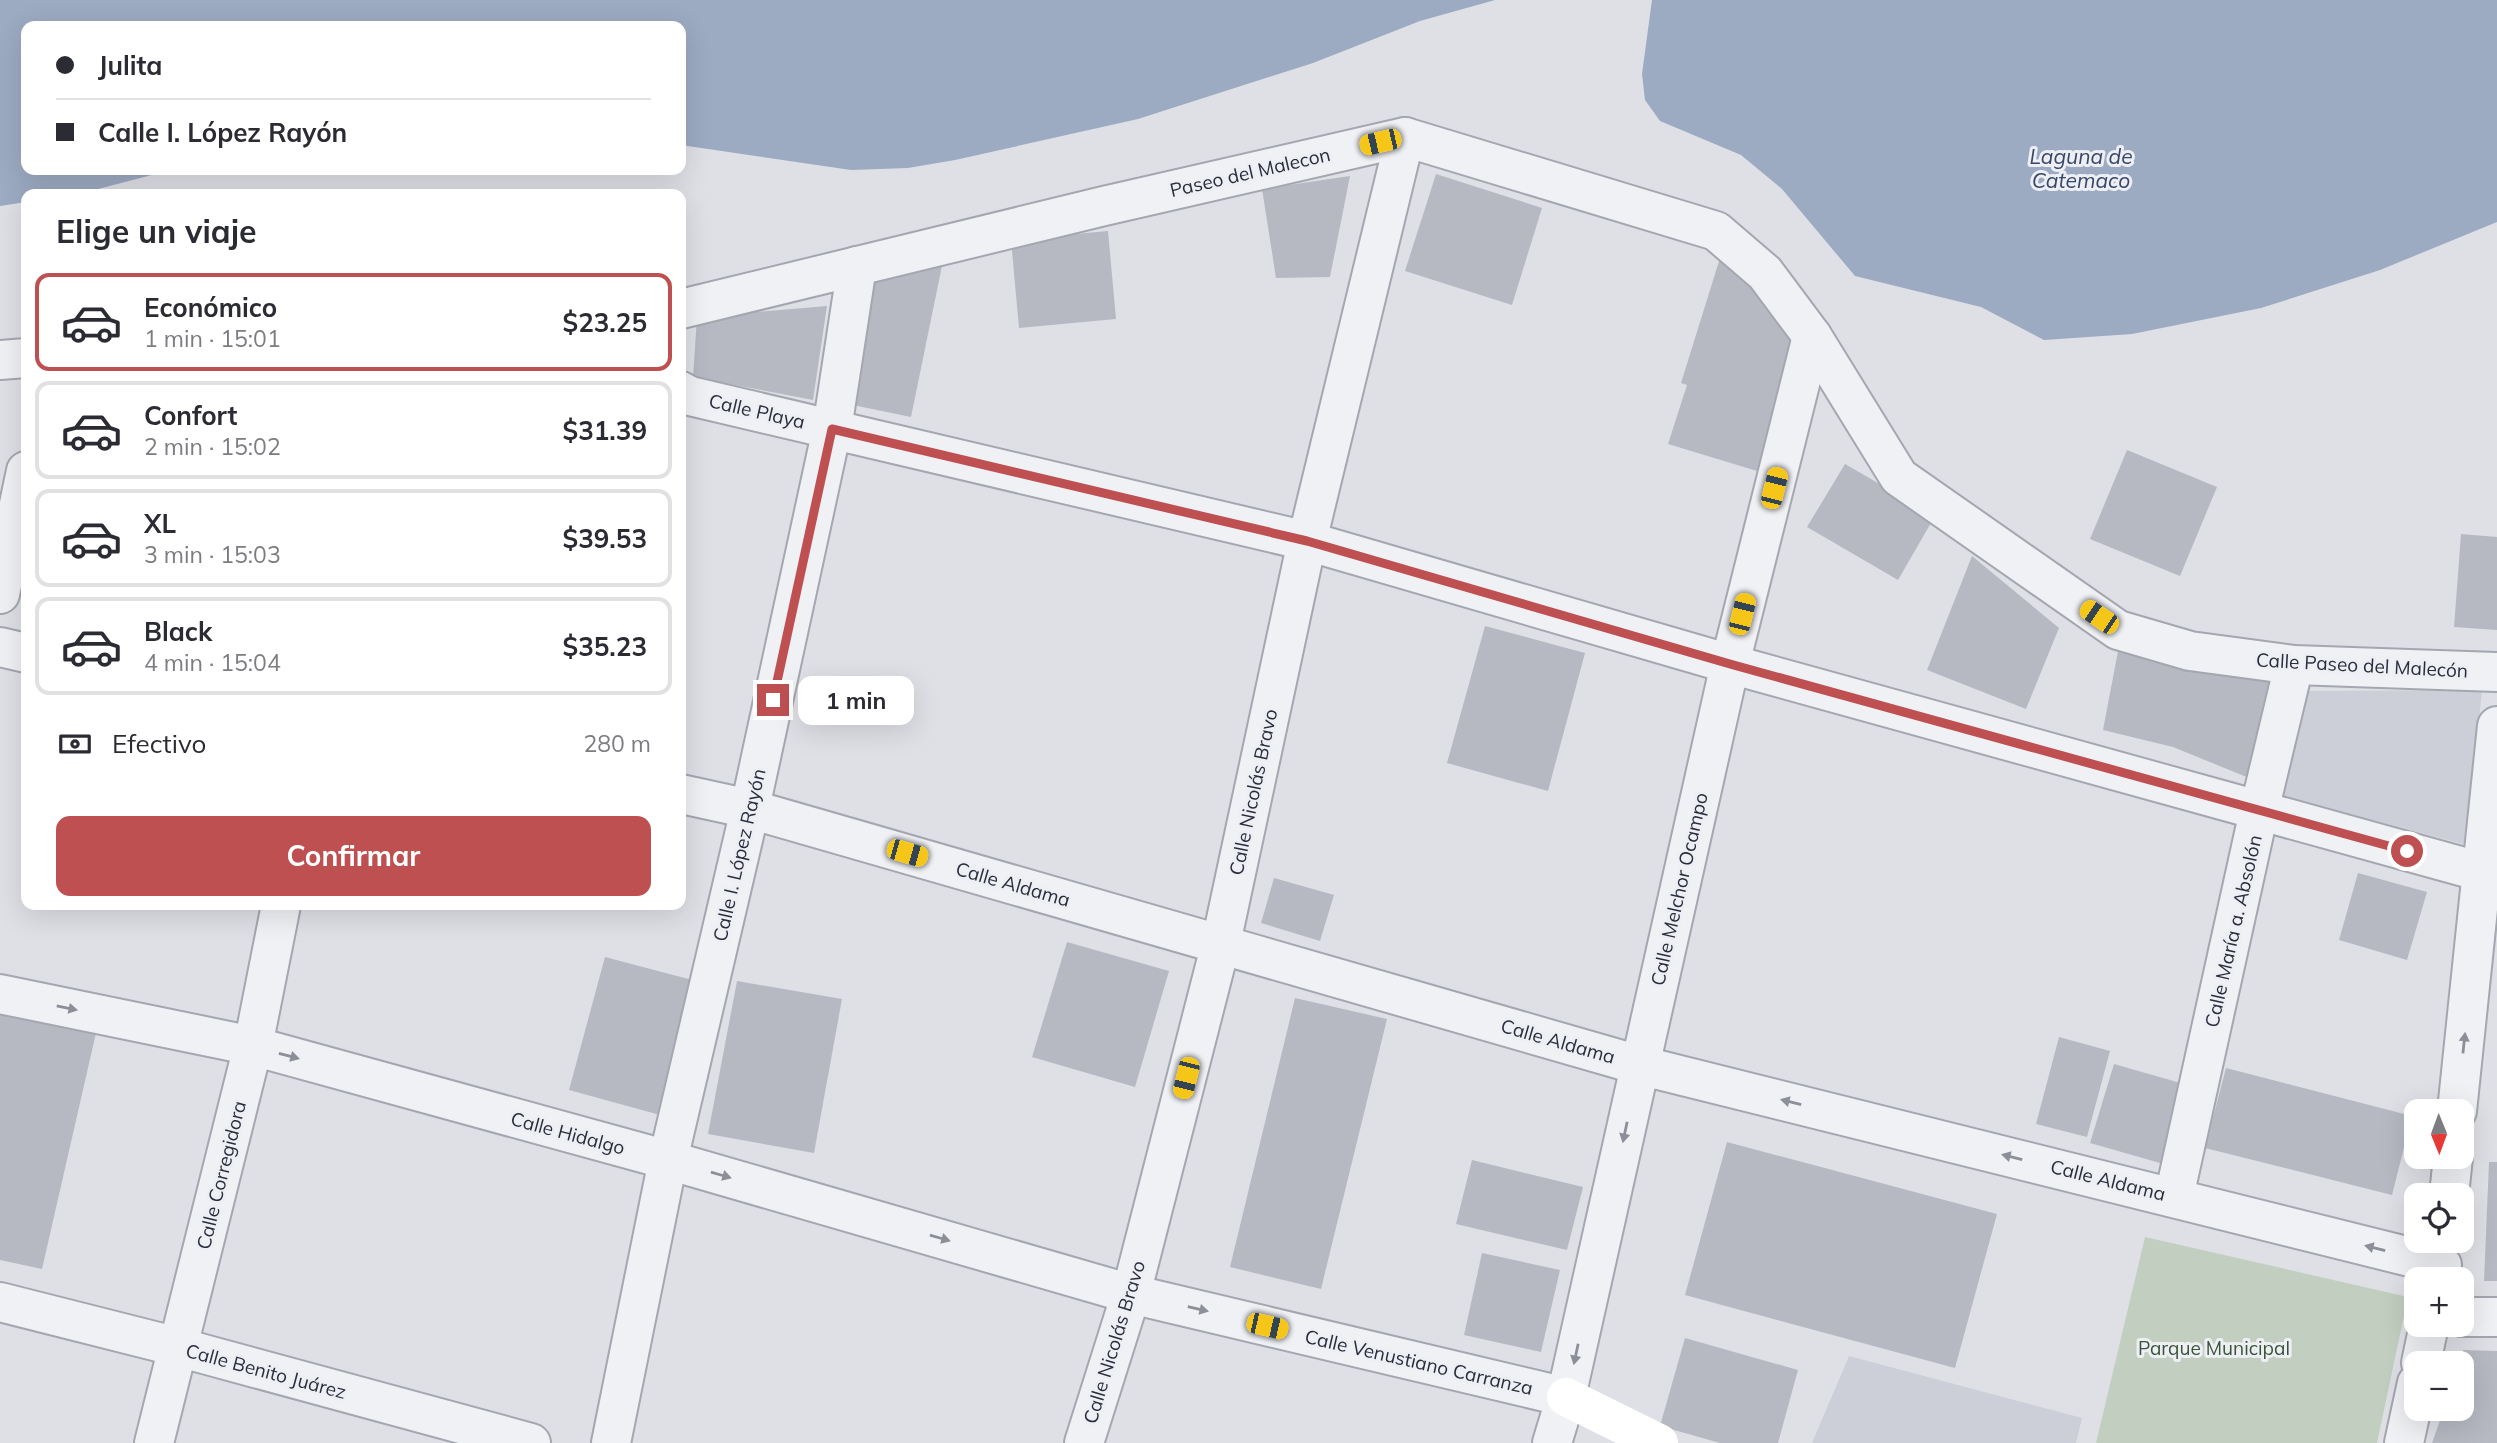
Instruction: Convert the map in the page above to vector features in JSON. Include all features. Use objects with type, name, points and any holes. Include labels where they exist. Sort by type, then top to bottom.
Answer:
[{"type":"street","name":"Paseo del Malecon","points":[[686,308],[1104,206],[1405,137],[1716,231],[1765,273],[1811,337]]},
{"type":"street","name":"Calle Nicolás Bravo","points":[[1084,1443],[1131,1294],[1221,943],[1307,541],[1405,137]]},
{"type":"street","name":"Calle I. López Rayón","points":[[611,1443],[668,1160],[750,809],[832,429],[857,266]]},
{"type":"street","name":"Calle Melchor Ocampo","points":[[1552,1443],[1566,1397],[1730,664],[1811,337]]},
{"type":"street","name":"Calle Paseo del Malecón","points":[[1811,337],[1899,477],[2118,630],[2190,651],[2294,665],[2497,672]]},
{"type":"street","points":[[0,360],[21,358]]},
{"type":"street","name":"Calle Playa","points":[[686,394],[1307,541],[1730,664],[2489,872]]},
{"type":"street","points":[[0,594],[21,495]]},
{"type":"street","points":[[0,647],[21,652]]},
{"type":"street","name":"Calle María a. Absolón","points":[[2174,1197],[2294,665]]},
{"type":"street","points":[[2459,1099],[2489,872],[2497,726]]},
{"type":"street","name":"Calle Aldama","points":[[686,795],[750,809],[1639,1065],[2441,1262]]},
{"type":"street","name":"Calle Corregidora","points":[[154,1443],[253,1046],[280,910]]},
{"type":"street","name":"Calle Hidalgo","points":[[0,995],[253,1046],[668,1160],[1131,1294]]},
{"type":"street","name":"Calle Venustiano Carranza","points":[[1131,1294],[1566,1397],[1658,1443]]},
{"type":"street","name":"Calle Benito Juárez","points":[[0,1302],[178,1347],[531,1443]]},
{"type":"street","points":[[2474,1317],[2497,1317]]},
{"type":"street","points":[[2404,1443],[2409,1421]]},
{"type":"shaded area","points":[[2482,690],[2467,845],[2280,796],[2306,691]]},
{"type":"shaded area","points":[[1849,1356],[2082,1418],[2076,1443],[1812,1443]]},
{"type":"green space","name":"Parque Municipal","points":[[2145,1237],[2404,1296],[2404,1316],[2377,1443],[2096,1443]]},
{"type":"water","points":[[0,0],[1495,0],[1420,21],[1313,63],[1138,119],[955,160],[908,168],[851,170],[686,146],[686,21],[21,21],[21,175],[152,175],[98,189],[21,189],[21,203],[0,206]]},
{"type":"water","name":"Laguna de Catemaco","points":[[1652,0],[2497,0],[2497,222],[2380,270],[2261,308],[2132,334],[2044,340],[1981,307],[1855,276],[1782,189],[1741,155],[1660,121],[1645,100],[1642,74]]},
{"type":"building","points":[[1436,174],[1542,208],[1512,305],[1405,271]]},
{"type":"building","points":[[1350,176],[1330,277],[1276,278],[1262,189]]},
{"type":"building","points":[[1108,231],[1116,319],[1019,328],[1011,240]]},
{"type":"building","points":[[1720,258],[1799,331],[1757,471],[1668,444],[1687,385],[1681,383]]},
{"type":"building","points":[[943,261],[911,417],[843,403],[869,283]]},
{"type":"building","points":[[827,306],[813,400],[693,377],[697,317]]},
{"type":"building","points":[[2127,450],[2217,487],[2180,576],[2090,539]]},
{"type":"building","points":[[1845,464],[1935,516],[1898,580],[1807,527]]},
{"type":"building","points":[[2461,534],[2497,537],[2497,630],[2454,627]]},
{"type":"building","points":[[1972,556],[2059,628],[2026,709],[1927,670]]},
{"type":"building","points":[[1485,626],[1585,653],[1548,791],[1447,763]]},
{"type":"building","points":[[2118,651],[2188,665],[2281,677],[2254,780],[2173,747],[2103,730]]},
{"type":"building","points":[[2358,873],[2427,892],[2407,960],[2339,940]]},
{"type":"building","points":[[1274,878],[1334,895],[1320,941],[1261,923]]},
{"type":"building","points":[[1067,942],[1169,971],[1135,1087],[1032,1057]]},
{"type":"building","points":[[605,957],[696,981],[660,1115],[569,1090]]},
{"type":"building","points":[[737,981],[842,999],[814,1153],[708,1134]]},
{"type":"building","points":[[1295,998],[1387,1019],[1321,1289],[1230,1267]]},
{"type":"building","points":[[0,1011],[96,1033],[42,1269],[0,1260]]},
{"type":"building","points":[[2059,1037],[2110,1051],[2087,1137],[2036,1124]]},
{"type":"building","points":[[2114,1064],[2198,1088],[2174,1167],[2090,1143]]},
{"type":"building","points":[[2226,1068],[2404,1114],[2404,1148],[2392,1195],[2205,1148]]},
{"type":"building","points":[[1727,1142],[1997,1214],[1955,1368],[1685,1295]]},
{"type":"building","points":[[1472,1160],[1583,1187],[1567,1250],[1456,1224]]},
{"type":"building","points":[[2489,1162],[2497,1162],[2497,1281],[2484,1281]]},
{"type":"building","points":[[1482,1253],[1560,1270],[1541,1352],[1464,1335]]},
{"type":"building","points":[[1685,1338],[1798,1370],[1778,1443],[1720,1443],[1660,1426]]},
{"type":"building","points":[[2463,1350],[2497,1351],[2497,1443],[2432,1443],[2440,1421],[2474,1421],[2474,1351]]},
{"type":"route","points":[[773,700],[832,429],[1307,541],[1730,664],[2407,851]]}]
